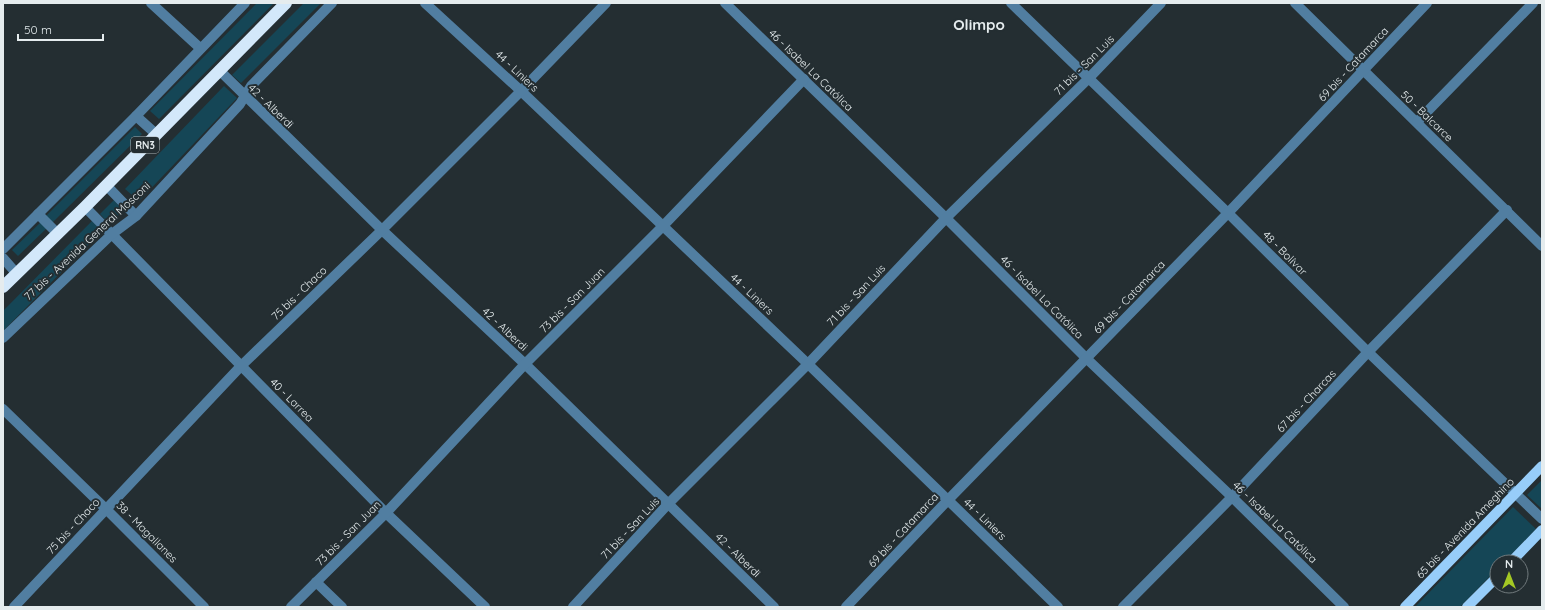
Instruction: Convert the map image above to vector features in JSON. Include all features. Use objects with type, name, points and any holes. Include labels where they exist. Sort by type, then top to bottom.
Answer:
[{"type":"highway","name":"RN3","points":[[3,287],[85,207],[286,3]]},
{"type":"main road","name":"65 bis - Avenida Ameghino","points":[[1405,607],[1542,466]]},
{"type":"main road","points":[[1519,554],[1542,530]]},
{"type":"main road","points":[[1468,607],[1489,585]]},
{"type":"street","points":[[151,3],[200,48]]},
{"type":"street","points":[[3,249],[136,116],[245,3]]},
{"type":"street","name":"77 bis - Avenida General Mosconi","points":[[3,338],[112,234],[136,216],[240,104],[251,86],[332,3]]},
{"type":"street","name":"44 - Liniers","points":[[425,3],[521,91],[808,364],[1058,607]]},
{"type":"street","name":"75 bis - Chaco","points":[[14,607],[241,366],[382,230],[521,91],[606,3]]},
{"type":"street","name":"46 - Isabel La Católica","points":[[725,3],[946,218],[1086,358],[1232,497],[1344,607]]},
{"type":"street","name":"48 - Bolívar","points":[[1011,3],[1228,213],[1368,352],[1542,519]]},
{"type":"street","name":"71 bis - San Luis","points":[[572,607],[668,504],[808,364],[946,218],[1089,78],[1161,3]]},
{"type":"street","name":"50 - Balcarce","points":[[1296,3],[1542,246]]},
{"type":"street","name":"69 bis - Catamarca","points":[[846,607],[948,500],[1228,213],[1428,3]]},
{"type":"street","points":[[1417,122],[1533,3]]},
{"type":"street","name":"42 - Alberdi","points":[[219,70],[382,230],[525,364],[774,607]]},
{"type":"street","name":"73 bis - San Juan","points":[[291,607],[386,513],[525,364],[662,226],[804,79]]},
{"type":"street","points":[[136,116],[156,134]]},
{"type":"street","points":[[106,185],[136,216]]},
{"type":"street","name":"40 - Larrea","points":[[85,207],[386,513],[485,607]]},
{"type":"street","name":"67 bis - Charcas","points":[[1123,607],[1232,497],[1368,352],[1507,210]]},
{"type":"street","points":[[38,214],[58,234]]},
{"type":"street","points":[[3,258],[17,274]]},
{"type":"street","name":"38 - Magallanes","points":[[3,409],[204,607]]},
{"type":"street","points":[[316,582],[342,607]]},
{"type":"shaded area","points":[[257,3],[274,3],[159,119],[150,111]]},
{"type":"shaded area","points":[[304,3],[321,3],[241,83],[232,75]]},
{"type":"shaded area","points":[[224,86],[237,98],[139,201],[125,189]]},
{"type":"shaded area","points":[[135,127],[142,134],[52,223],[46,216]]},
{"type":"shaded area","points":[[114,200],[123,211],[109,224],[100,214]]},
{"type":"shaded area","points":[[92,221],[102,231],[3,331],[3,311]]},
{"type":"shaded area","points":[[41,222],[47,228],[18,256],[12,250]]},
{"type":"shaded area","points":[[1542,480],[1542,509],[1527,495]]},
{"type":"shaded area","points":[[1513,507],[1536,529],[1512,554],[1489,554],[1489,577],[1460,607],[1415,607]]},
{"type":"district","name":"Olimpo","points":[[979,25]]}]
